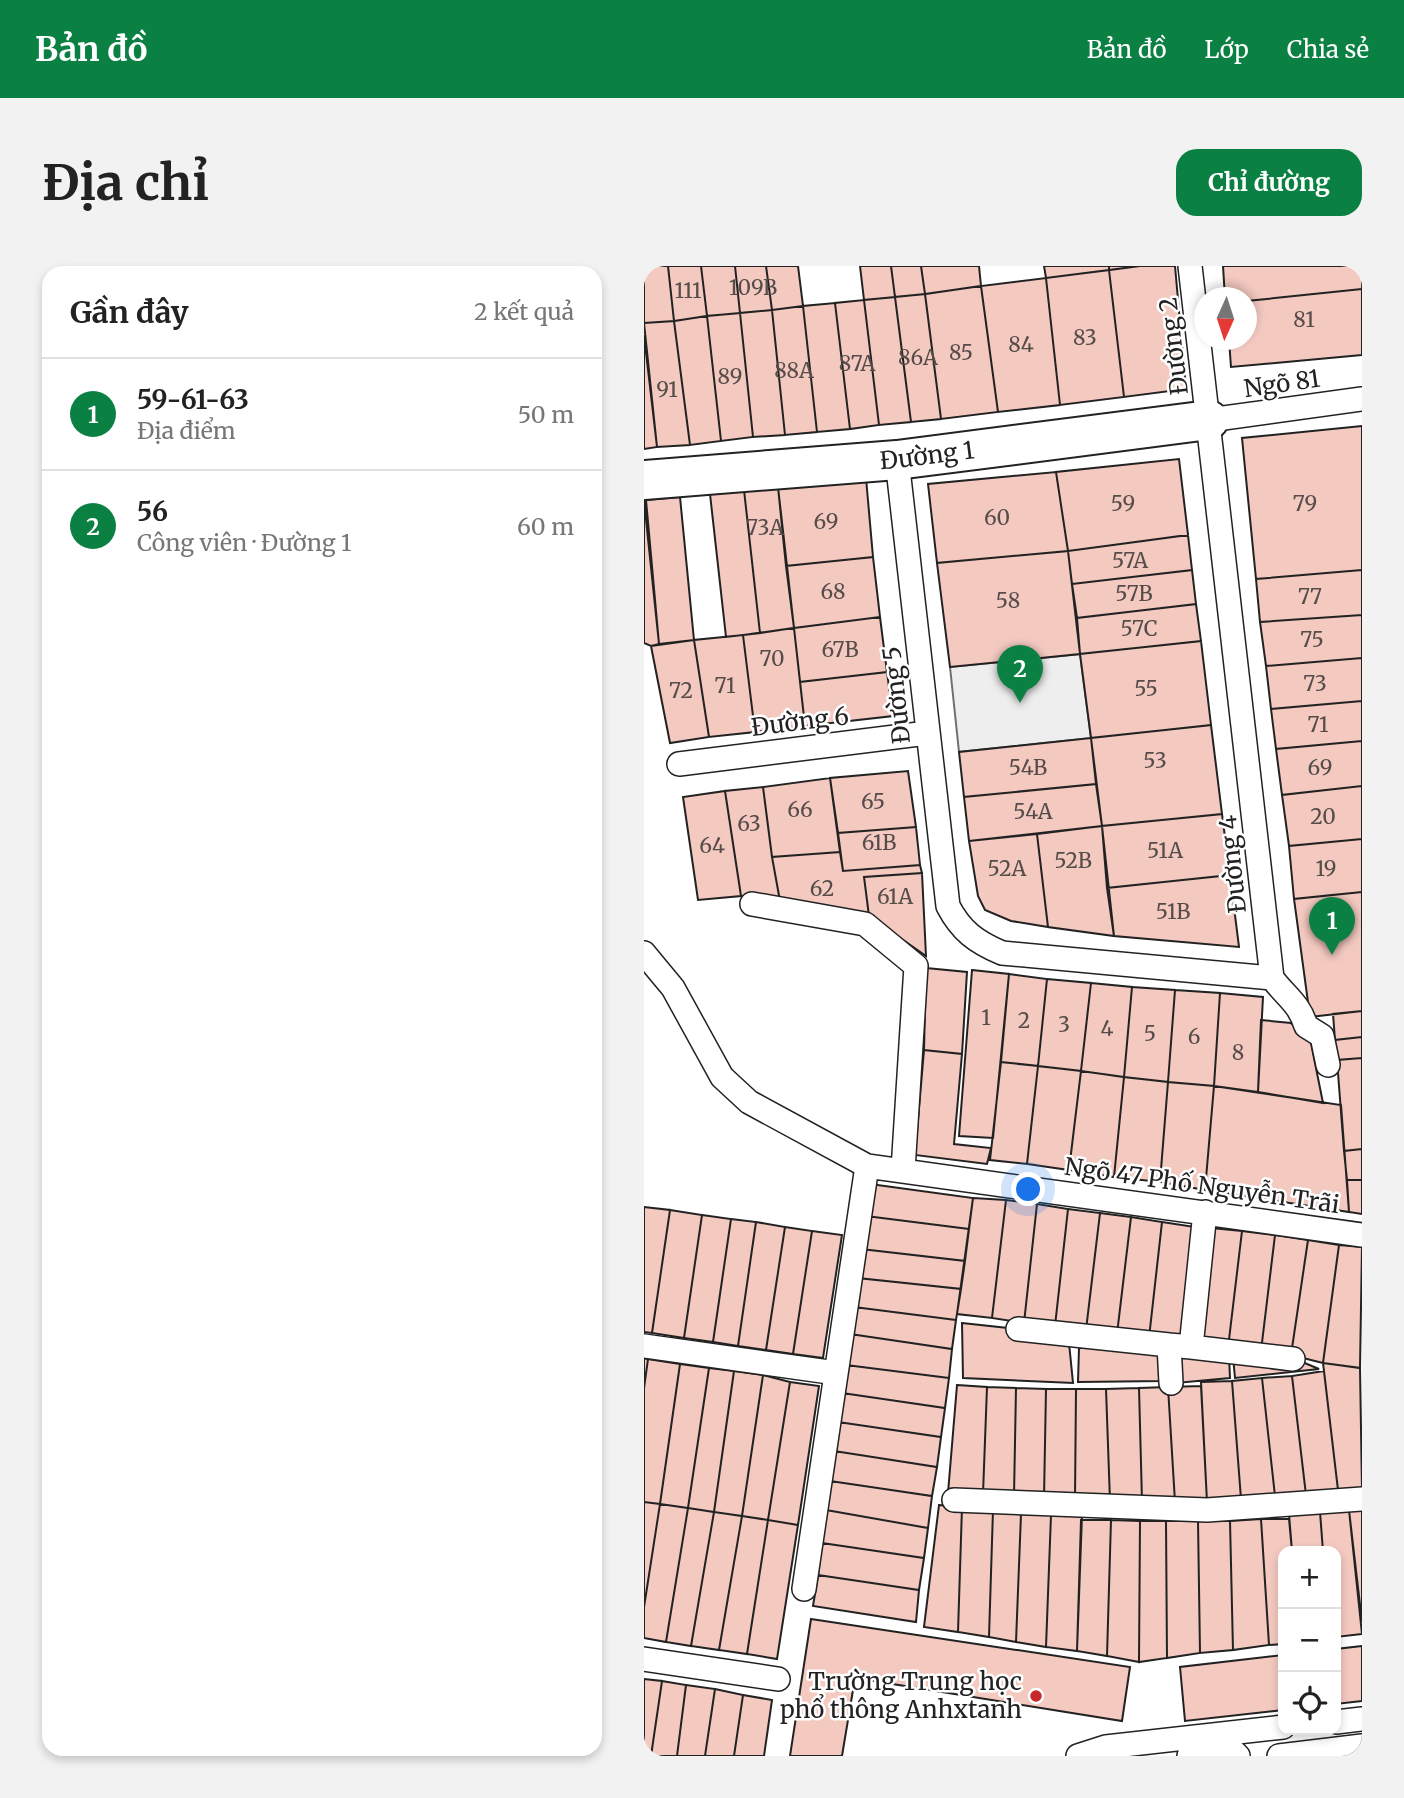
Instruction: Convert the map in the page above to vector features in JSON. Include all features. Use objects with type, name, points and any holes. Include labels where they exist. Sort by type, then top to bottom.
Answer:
[{"type":"street","name":"Đường 1","points":[[644,480],[897,460],[1209,420]]},
{"type":"lane","name":"Đường 2","points":[[1191,266],[1209,420]]},
{"type":"lane","name":"Ngõ 81","points":[[1209,420],[1362,400]]},
{"type":"lane","name":"Đường 4","points":[[1209,420],[1272,978]]},
{"type":"lane","name":"Đường 5","points":[[897,460],[948,906],[957,923],[975,941],[1002,953],[1272,978]]},
{"type":"lane","name":"Đường 6","points":[[679,764],[927,733]]},
{"type":"lane","points":[[752,904],[865,924],[916,966],[904,1170]]},
{"type":"lane","points":[[644,953],[673,988],[722,1077],[748,1102],[867,1166],[804,1589]]},
{"type":"lane","points":[[1272,978],[1286,996],[1300,1006],[1306,1026],[1322,1036],[1328,1065]]},
{"type":"lane","name":"Ngõ 47 Phố Nguyễn Trãi","points":[[867,1166],[1362,1235]]},
{"type":"lane","points":[[1171,1383],[1205,1212]]},
{"type":"lane","points":[[1018,1329],[1293,1359]]},
{"type":"lane","points":[[644,1346],[836,1373]]},
{"type":"lane","points":[[954,1500],[1206,1510],[1362,1499]]},
{"type":"lane","points":[[644,1659],[778,1679]]},
{"type":"lane","points":[[1341,1721],[1362,1719]]},
{"type":"lane","points":[[1078,1756],[1106,1747],[1278,1728]]},
{"type":"lane","points":[[1279,1756],[1362,1746]]},
{"type":"lane","points":[[1189,1756],[1233,1751],[1238,1756]]},
{"type":"shaded area","points":[[1080,654],[1091,738],[959,752],[950,667]]},
{"type":"building","points":[[644,266],[668,266],[674,321],[644,323]]},
{"type":"building","points":[[668,266],[701,266],[707,316],[674,321]]},
{"type":"building","points":[[701,266],[735,266],[740,313],[707,316]]},
{"type":"building","points":[[735,266],[766,266],[772,310],[740,313]]},
{"type":"building","points":[[766,266],[798,266],[803,306],[772,310]]},
{"type":"building","points":[[860,266],[891,266],[895,297],[864,300]]},
{"type":"building","points":[[891,266],[921,266],[925,294],[895,297]]},
{"type":"building","points":[[921,266],[979,266],[981,286],[925,294]]},
{"type":"building","points":[[1044,266],[1109,266],[1109,270],[1046,278]]},
{"type":"building","points":[[1109,266],[1140,266],[1109,270]]},
{"type":"building","points":[[1140,266],[1175,266],[1186,389],[1124,397],[1109,270]]},
{"type":"building","points":[[1223,266],[1362,266],[1362,289],[1257,300],[1257,287],[1224,287]]},
{"type":"building","points":[[1109,270],[1124,397],[1060,405],[1046,278]]},
{"type":"building","points":[[1046,278],[1060,405],[998,412],[981,286]]},
{"type":"building","points":[[981,286],[998,412],[941,419],[925,294]]},
{"type":"building","points":[[1362,289],[1362,355],[1231,367],[1230,350],[1257,350],[1257,300]]},
{"type":"building","points":[[925,294],[941,419],[911,422],[895,297]]},
{"type":"building","points":[[895,297],[911,422],[879,425],[864,300]]},
{"type":"building","points":[[864,300],[879,425],[850,429],[835,303]]},
{"type":"building","points":[[835,303],[850,429],[817,432],[803,306]]},
{"type":"building","points":[[803,306],[817,432],[785,435],[772,310]]},
{"type":"building","points":[[772,310],[785,435],[753,437],[740,313]]},
{"type":"building","points":[[740,313],[753,437],[721,441],[707,316]]},
{"type":"building","points":[[707,316],[721,441],[690,445],[674,321]]},
{"type":"building","points":[[674,321],[690,445],[657,447],[644,323]]},
{"type":"building","points":[[644,335],[657,447],[644,449]]},
{"type":"building","points":[[1362,426],[1362,570],[1256,579],[1242,438]]},
{"type":"building","points":[[1179,459],[1188,535],[1068,551],[1056,472]]},
{"type":"building","points":[[1056,472],[1068,551],[937,563],[928,484]]},
{"type":"building","points":[[866,478],[873,557],[786,566],[778,487]]},
{"type":"building","points":[[778,487],[794,628],[760,633],[744,490]]},
{"type":"building","points":[[744,490],[760,633],[726,637],[710,494]]},
{"type":"building","points":[[680,497],[694,640],[659,644],[646,500]]},
{"type":"building","points":[[644,500],[659,644],[651,646],[644,643]]},
{"type":"building","points":[[1188,535],[1192,570],[1072,584],[1068,551]]},
{"type":"building","points":[[1068,551],[1080,654],[950,667],[937,563]]},
{"type":"building","points":[[873,557],[880,617],[794,628],[786,566]]},
{"type":"building","points":[[1192,570],[1196,604],[1077,618],[1072,584]]},
{"type":"building","points":[[1362,570],[1362,615],[1260,622],[1256,579]]},
{"type":"building","points":[[1196,604],[1201,641],[1080,654],[1077,618]]},
{"type":"building","points":[[1362,615],[1362,658],[1266,666],[1260,622]]},
{"type":"building","points":[[880,617],[887,672],[800,682],[794,628]]},
{"type":"building","points":[[794,628],[805,726],[755,732],[743,635]]},
{"type":"building","points":[[743,635],[755,732],[709,737],[694,640]]},
{"type":"building","points":[[694,640],[709,737],[670,743],[651,646]]},
{"type":"building","points":[[1201,641],[1211,725],[1091,738],[1080,654]]},
{"type":"building","points":[[1362,658],[1362,701],[1271,709],[1266,666]]},
{"type":"building","points":[[887,672],[893,716],[805,726],[800,682]]},
{"type":"building","points":[[1362,701],[1362,741],[1276,749],[1271,709]]},
{"type":"building","points":[[1211,725],[1222,814],[1102,826],[1091,738]]},
{"type":"building","points":[[1091,738],[1096,784],[964,797],[959,752]]},
{"type":"building","points":[[1362,741],[1362,786],[1282,795],[1276,749]]},
{"type":"building","points":[[908,771],[916,827],[838,833],[830,778]]},
{"type":"building","points":[[830,778],[840,852],[772,857],[763,787]]},
{"type":"building","points":[[1096,784],[1102,826],[969,841],[964,797]]},
{"type":"building","points":[[1362,786],[1362,839],[1289,846],[1282,795]]},
{"type":"building","points":[[763,787],[780,901],[741,896],[725,791]]},
{"type":"building","points":[[725,791],[741,896],[698,900],[683,797]]},
{"type":"building","points":[[1222,814],[1230,875],[1107,888],[1102,826]]},
{"type":"building","points":[[1102,826],[1114,936],[1048,927],[1037,834]]},
{"type":"building","points":[[916,827],[920,865],[843,871],[838,833]]},
{"type":"building","points":[[1037,834],[1048,927],[1011,921],[985,910],[978,896],[969,841]]},
{"type":"building","points":[[1362,839],[1362,892],[1294,899],[1289,846]]},
{"type":"building","points":[[840,852],[843,871],[920,865],[922,873],[864,877],[869,916],[780,901],[772,857]]},
{"type":"building","points":[[922,873],[926,956],[869,916],[864,877]]},
{"type":"building","points":[[1230,875],[1239,947],[1114,936],[1107,888]]},
{"type":"building","points":[[1362,892],[1362,1011],[1310,1017],[1294,899]]},
{"type":"building","points":[[926,968],[967,972],[962,1054],[924,1050]]},
{"type":"building","points":[[972,970],[1009,974],[993,1138],[959,1136]]},
{"type":"building","points":[[1009,974],[1047,979],[1038,1066],[1001,1062]]},
{"type":"building","points":[[1047,979],[1091,983],[1081,1071],[1038,1066]]},
{"type":"building","points":[[1091,983],[1132,987],[1124,1077],[1081,1071]]},
{"type":"building","points":[[1132,987],[1175,990],[1168,1082],[1124,1077]]},
{"type":"building","points":[[1175,990],[1220,993],[1214,1086],[1168,1082]]},
{"type":"building","points":[[1220,993],[1263,997],[1258,1092],[1214,1086]]},
{"type":"building","points":[[1362,1011],[1362,1037],[1335,1040],[1333,1014]]},
{"type":"building","points":[[1261,1020],[1291,1023],[1311,1043],[1323,1103],[1258,1092]]},
{"type":"building","points":[[1362,1037],[1362,1058],[1337,1060],[1335,1040]]},
{"type":"building","points":[[924,1050],[962,1054],[954,1144],[991,1148],[987,1164],[915,1155]]},
{"type":"building","points":[[1362,1058],[1362,1149],[1344,1151],[1337,1060]]},
{"type":"building","points":[[1001,1062],[1038,1066],[1027,1164],[990,1160]]},
{"type":"building","points":[[1038,1066],[1081,1071],[1069,1170],[1027,1164]]},
{"type":"building","points":[[1081,1071],[1124,1077],[1114,1177],[1069,1170]]},
{"type":"building","points":[[1124,1077],[1168,1082],[1160,1182],[1114,1177]]},
{"type":"building","points":[[1168,1082],[1214,1086],[1205,1190],[1160,1182]]},
{"type":"building","points":[[1214,1086],[1341,1105],[1349,1212],[1205,1190]]},
{"type":"building","points":[[1362,1149],[1362,1180],[1347,1180],[1344,1151]]},
{"type":"building","points":[[1347,1180],[1362,1180],[1362,1214],[1349,1212]]},
{"type":"building","points":[[870,1184],[973,1198],[969,1229],[866,1216]]},
{"type":"building","points":[[973,1198],[1006,1200],[992,1318],[957,1314]]},
{"type":"building","points":[[1006,1200],[1037,1204],[1024,1323],[992,1318]]},
{"type":"building","points":[[1037,1204],[1068,1209],[1055,1326],[1024,1323]]},
{"type":"building","points":[[644,1207],[670,1210],[652,1333],[644,1332]]},
{"type":"building","points":[[1068,1209],[1100,1213],[1086,1330],[1055,1326]]},
{"type":"building","points":[[670,1210],[702,1215],[684,1338],[652,1333]]},
{"type":"building","points":[[1100,1213],[1131,1217],[1117,1334],[1086,1330]]},
{"type":"building","points":[[702,1215],[731,1219],[713,1342],[684,1338]]},
{"type":"building","points":[[866,1216],[969,1229],[965,1261],[861,1249]]},
{"type":"building","points":[[1131,1217],[1162,1222],[1149,1338],[1117,1334]]},
{"type":"building","points":[[731,1219],[756,1222],[738,1346],[713,1342]]},
{"type":"building","points":[[756,1222],[785,1227],[766,1350],[738,1346]]},
{"type":"building","points":[[1162,1222],[1195,1227],[1180,1341],[1149,1338]]},
{"type":"building","points":[[785,1227],[812,1231],[793,1354],[766,1350]]},
{"type":"building","points":[[1211,1228],[1242,1231],[1228,1348],[1199,1345]]},
{"type":"building","points":[[812,1231],[842,1235],[823,1358],[793,1354]]},
{"type":"building","points":[[1242,1231],[1275,1235],[1261,1351],[1228,1348]]},
{"type":"building","points":[[1275,1235],[1308,1240],[1291,1355],[1261,1351]]},
{"type":"building","points":[[1308,1240],[1339,1245],[1323,1363],[1291,1355]]},
{"type":"building","points":[[1339,1245],[1362,1247],[1360,1368],[1323,1363]]},
{"type":"building","points":[[861,1249],[965,1261],[961,1289],[858,1278]]},
{"type":"building","points":[[858,1278],[961,1289],[956,1320],[854,1307]]},
{"type":"building","points":[[854,1307],[956,1320],[952,1349],[850,1334]]},
{"type":"building","points":[[962,1323],[1008,1328],[1014,1340],[1069,1343],[1073,1383],[963,1378]]},
{"type":"building","points":[[850,1334],[952,1349],[949,1378],[846,1365]]},
{"type":"building","points":[[1079,1348],[1164,1348],[1164,1381],[1078,1382]]},
{"type":"building","points":[[1179,1351],[1229,1356],[1230,1378],[1176,1383]]},
{"type":"building","points":[[1233,1357],[1300,1361],[1319,1369],[1235,1378]]},
{"type":"building","points":[[644,1358],[648,1359],[644,1388]]},
{"type":"building","points":[[648,1359],[680,1364],[660,1504],[644,1502],[644,1388]]},
{"type":"building","points":[[1323,1363],[1360,1368],[1362,1489],[1338,1490]]},
{"type":"building","points":[[680,1364],[709,1368],[688,1508],[660,1504]]},
{"type":"building","points":[[846,1365],[949,1378],[945,1408],[842,1393]]},
{"type":"building","points":[[709,1368],[734,1371],[714,1512],[688,1508]]},
{"type":"building","points":[[734,1371],[763,1375],[742,1516],[714,1512]]},
{"type":"building","points":[[1324,1371],[1338,1490],[1306,1495],[1292,1376]]},
{"type":"building","points":[[763,1375],[790,1382],[768,1520],[742,1516]]},
{"type":"building","points":[[1292,1376],[1306,1495],[1275,1496],[1262,1378]]},
{"type":"building","points":[[1262,1378],[1275,1496],[1241,1499],[1232,1381]]},
{"type":"building","points":[[1232,1381],[1241,1499],[1207,1502],[1201,1382]]},
{"type":"building","points":[[790,1382],[819,1386],[798,1525],[768,1520]]},
{"type":"building","points":[[957,1385],[987,1387],[983,1494],[948,1493]]},
{"type":"building","points":[[1201,1386],[1207,1502],[1175,1502],[1168,1387]]},
{"type":"building","points":[[987,1387],[1016,1388],[1014,1496],[983,1494]]},
{"type":"building","points":[[1168,1387],[1175,1502],[1142,1501],[1139,1388]]},
{"type":"building","points":[[1016,1388],[1046,1389],[1044,1498],[1014,1496]]},
{"type":"building","points":[[1139,1388],[1142,1501],[1110,1501],[1106,1389]]},
{"type":"building","points":[[1046,1389],[1076,1389],[1075,1499],[1044,1498]]},
{"type":"building","points":[[1076,1389],[1106,1389],[1110,1501],[1075,1499]]},
{"type":"building","points":[[842,1393],[945,1408],[941,1437],[838,1422]]},
{"type":"building","points":[[838,1422],[941,1437],[937,1467],[834,1451]]},
{"type":"building","points":[[834,1451],[937,1467],[932,1496],[830,1481]]},
{"type":"building","points":[[830,1481],[932,1496],[928,1528],[826,1510]]},
{"type":"building","points":[[644,1502],[660,1504],[644,1607]]},
{"type":"building","points":[[660,1504],[688,1508],[666,1642],[644,1638],[644,1607]]},
{"type":"building","points":[[939,1505],[962,1507],[958,1632],[924,1627]]},
{"type":"building","points":[[962,1507],[993,1510],[989,1637],[958,1632]]},
{"type":"building","points":[[688,1508],[714,1512],[691,1646],[666,1642]]},
{"type":"building","points":[[1362,1509],[1362,1622],[1349,1510]]},
{"type":"building","points":[[826,1510],[928,1528],[924,1558],[822,1543]]},
{"type":"building","points":[[993,1510],[1021,1514],[1016,1642],[989,1637]]},
{"type":"building","points":[[1349,1510],[1362,1634],[1341,1636],[1341,1546],[1323,1546],[1320,1512]]},
{"type":"building","points":[[714,1512],[742,1516],[719,1650],[691,1646]]},
{"type":"building","points":[[1320,1512],[1323,1546],[1292,1546],[1289,1514]]},
{"type":"building","points":[[1021,1514],[1051,1515],[1046,1647],[1016,1642]]},
{"type":"building","points":[[1051,1515],[1082,1515],[1077,1651],[1046,1647]]},
{"type":"building","points":[[742,1516],[768,1520],[747,1654],[719,1650]]},
{"type":"building","points":[[1261,1519],[1289,1519],[1292,1546],[1278,1546],[1278,1644],[1269,1645]]},
{"type":"building","points":[[1261,1519],[1269,1645],[1233,1650],[1230,1521]]},
{"type":"building","points":[[768,1520],[798,1525],[777,1659],[747,1654]]},
{"type":"building","points":[[1081,1520],[1111,1520],[1107,1656],[1077,1651]]},
{"type":"building","points":[[1111,1520],[1140,1521],[1139,1662],[1107,1656]]},
{"type":"building","points":[[1140,1521],[1166,1521],[1167,1658],[1139,1662]]},
{"type":"building","points":[[1166,1521],[1198,1521],[1200,1653],[1167,1658]]},
{"type":"building","points":[[1198,1521],[1230,1521],[1233,1650],[1200,1653]]},
{"type":"building","points":[[822,1543],[924,1558],[919,1590],[818,1575]]},
{"type":"building","points":[[818,1575],[919,1590],[916,1622],[813,1606]]},
{"type":"building","points":[[811,1619],[1130,1667],[1122,1721],[855,1678],[842,1756],[790,1756]]},
{"type":"building","points":[[1362,1646],[1362,1701],[1341,1703],[1341,1648]]},
{"type":"building","points":[[1278,1656],[1278,1711],[1185,1721],[1180,1667]]},
{"type":"building","points":[[644,1679],[662,1681],[651,1756],[644,1756]]},
{"type":"building","points":[[662,1681],[686,1685],[677,1756],[651,1756]]},
{"type":"building","points":[[686,1685],[715,1689],[705,1756],[677,1756]]},
{"type":"building","points":[[715,1689],[743,1695],[734,1756],[705,1756]]},
{"type":"building","points":[[743,1695],[772,1700],[764,1756],[734,1756]]},
{"type":"place","name":"56","points":[[1020,703]]},
{"type":"place","name":"59-61-63","points":[[1332,955]]},
{"type":"place","name":"Trường Trung học phổ thông Anhxtanh","points":[[1036,1696]]}]
